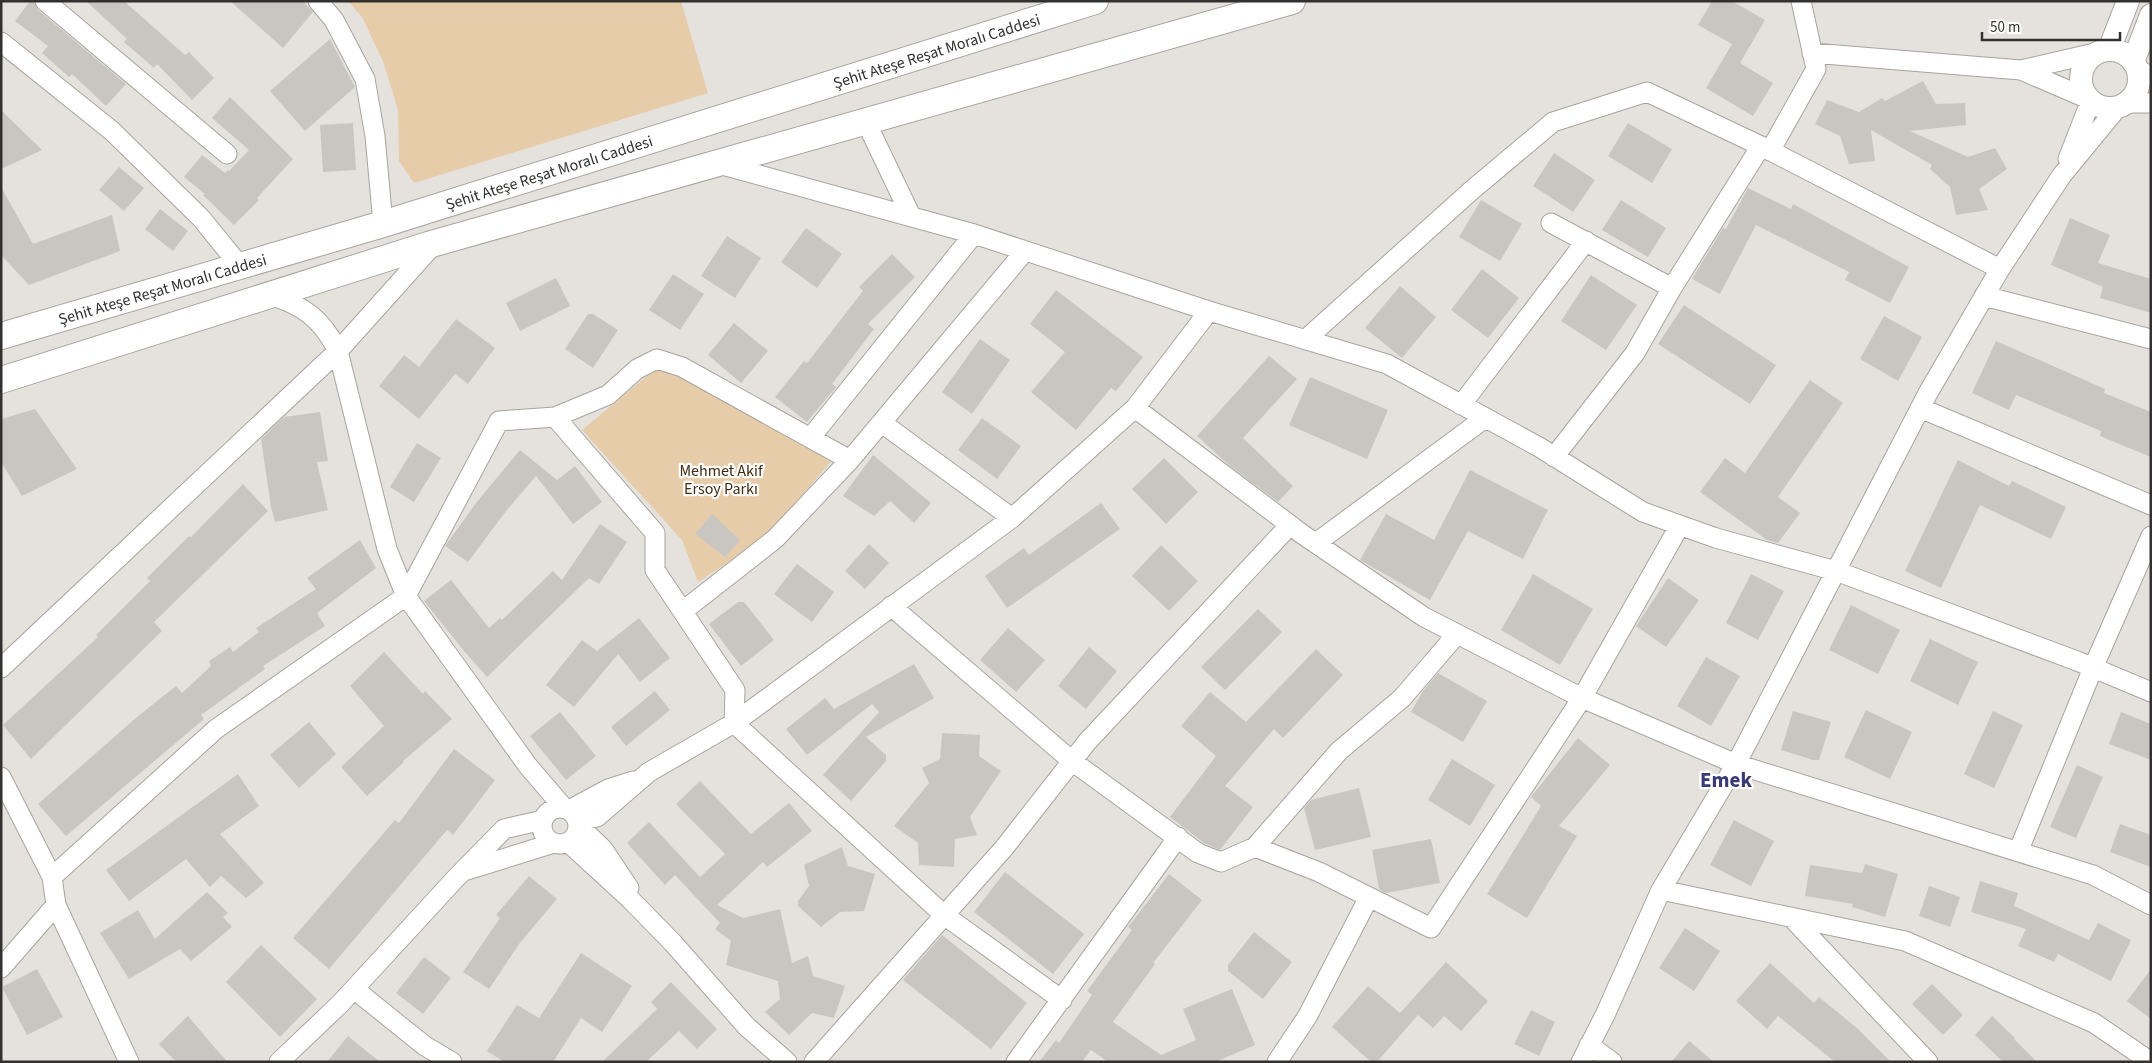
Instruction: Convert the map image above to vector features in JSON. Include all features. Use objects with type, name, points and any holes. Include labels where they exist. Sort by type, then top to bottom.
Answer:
[{"type":"main road","points":[[1,380],[434,243],[1292,1]]},
{"type":"main road","name":"Şehit Ateşe Reşat Moralı Caddesi","points":[[1,336],[383,224],[1093,2]]},
{"type":"street","points":[[45,1],[227,154]]},
{"type":"street","points":[[318,1],[334,20],[365,78],[374,136],[383,224]]},
{"type":"street","points":[[1554,457],[1635,354],[1672,288],[1816,69],[1802,1]]},
{"type":"street","points":[[2062,175],[2091,100],[2082,83],[2082,74],[2091,57],[2104,51],[2128,1]]},
{"type":"street","points":[[1581,1062],[1605,1014],[1661,890],[1736,764],[1920,408],[1984,296],[2062,175],[2122,105],[2133,96],[2137,88],[2151,16]]},
{"type":"street","points":[[1,42],[112,131],[201,218],[240,266]]},
{"type":"street","points":[[1812,53],[2021,70],[2104,51],[2118,51],[2141,69]]},
{"type":"street","points":[[2021,70],[2091,100],[2099,106],[2151,104]]},
{"type":"street","points":[[1305,340],[1472,190],[1553,122],[1647,92],[1765,148],[2000,269]]},
{"type":"street","points":[[866,122],[911,216]]},
{"type":"street","points":[[719,164],[974,234],[1209,311],[1387,364],[1554,457],[1643,512],[1716,538],[1836,571],[2093,668],[2151,692]]},
{"type":"street","points":[[1551,223],[1672,288]]},
{"type":"street","points":[[811,437],[974,234]]},
{"type":"street","points":[[1461,405],[1586,241]]},
{"type":"street","points":[[1,668],[338,351],[434,243]]},
{"type":"street","points":[[683,612],[775,539],[850,460],[1025,251]]},
{"type":"street","points":[[269,295],[288,301],[308,311],[320,324],[338,351],[387,549],[406,596],[563,816],[574,838],[463,871]]},
{"type":"street","points":[[1984,296],[2151,339]]},
{"type":"street","points":[[279,1062],[354,988],[463,871],[504,830],[563,816],[596,817],[645,775],[734,723],[1012,518],[1135,408],[1209,311]]},
{"type":"street","points":[[52,877],[216,729],[406,596],[499,421],[555,417],[608,395],[637,369],[657,359],[682,367],[850,460]]},
{"type":"street","points":[[1135,408],[1290,525],[1424,617],[1582,698],[1736,764],[2093,875],[2151,905]]},
{"type":"street","points":[[1920,408],[2151,505]]},
{"type":"street","points":[[555,417],[656,533],[655,570],[735,690],[734,723],[944,915],[1062,1000]]},
{"type":"street","points":[[1316,543],[1486,418]]},
{"type":"street","points":[[882,423],[1012,518]]},
{"type":"street","points":[[814,1062],[1004,848],[1087,742],[1290,525]]},
{"type":"street","points":[[1255,847],[1320,872],[1430,928],[1582,698],[1680,526]]},
{"type":"street","points":[[2018,852],[2093,668],[2151,536]]},
{"type":"street","points":[[891,606],[1072,761],[1198,853],[1222,862],[1255,847],[1339,750],[1402,698],[1457,634]]},
{"type":"street","points":[[1,777],[52,877],[56,905],[129,1062]]},
{"type":"street","points":[[563,816],[543,834],[561,843],[647,916],[746,1026],[787,1062]]},
{"type":"street","points":[[563,816],[603,849],[647,916]]},
{"type":"street","points":[[1016,1062],[1178,837]]},
{"type":"street","points":[[1661,890],[1905,942],[2094,1023],[2151,1062]]},
{"type":"street","points":[[1277,1062],[1307,1017],[1369,897]]},
{"type":"street","points":[[1,968],[56,905]]},
{"type":"street","points":[[1791,918],[1928,1062]]},
{"type":"street","points":[[354,988],[425,1046],[452,1062]]},
{"type":"street","points":[[1590,1045],[1612,1062]]},
{"type":"green space","points":[[348,1],[681,1],[708,93],[414,183],[399,161],[398,110],[383,61],[362,17]]},
{"type":"green space","name":"Mehmet Akif Ersoy Parkı","points":[[659,366],[702,388],[831,461],[769,535],[698,582],[682,540],[582,430]]},
{"type":"building","points":[[30,1],[34,2],[38,10],[126,84],[106,106],[72,74],[69,77],[42,53],[48,46],[15,21]]},
{"type":"building","points":[[86,1],[124,1],[185,55],[189,52],[214,78],[192,100],[157,64],[154,68],[124,42],[127,39]]},
{"type":"building","points":[[230,1],[303,1],[313,12],[283,48]]},
{"type":"building","points":[[1712,1],[1732,1],[1765,20],[1740,63],[1773,83],[1753,116],[1706,88],[1732,44],[1698,25]]},
{"type":"building","points":[[330,39],[355,87],[305,131],[270,91]]},
{"type":"building","points":[[1923,81],[1936,104],[1965,103],[1966,125],[1910,131],[1968,157],[1995,148],[2007,169],[1979,189],[1988,210],[1956,215],[1950,187],[1930,169],[1932,165],[1871,130],[1875,161],[1849,164],[1840,136],[1815,124],[1827,100],[1859,112],[1882,98],[1885,101]]},
{"type":"building","points":[[230,97],[293,159],[257,198],[259,200],[234,225],[203,195],[205,194],[184,177],[202,155],[225,173],[249,150],[212,118]]},
{"type":"building","points":[[1,110],[42,150],[1,169]]},
{"type":"building","points":[[353,123],[356,170],[323,172],[320,125]]},
{"type":"building","points":[[1628,123],[1672,149],[1652,183],[1608,156]]},
{"type":"building","points":[[1554,153],[1595,180],[1573,212],[1533,186]]},
{"type":"building","points":[[119,167],[144,188],[124,211],[99,190]]},
{"type":"building","points":[[1,187],[33,244],[112,215],[120,251],[29,285],[1,255]]},
{"type":"building","points":[[1748,188],[1791,209],[1793,204],[1909,267],[1890,303],[1845,280],[1849,272],[1756,225],[1720,294],[1692,279],[1723,228],[1726,229]]},
{"type":"building","points":[[1481,200],[1522,224],[1500,261],[1459,237]]},
{"type":"building","points":[[1621,200],[1666,228],[1648,257],[1602,230]]},
{"type":"building","points":[[160,209],[188,231],[173,251],[145,229]]},
{"type":"building","points":[[2070,218],[2110,235],[2098,263],[2151,279],[2151,313],[2100,298],[2103,287],[2051,265]]},
{"type":"building","points":[[806,228],[842,254],[817,288],[781,262]]},
{"type":"building","points":[[727,236],[761,258],[735,298],[701,276]]},
{"type":"building","points":[[892,254],[915,277],[868,324],[874,329],[832,384],[836,387],[807,422],[775,397],[804,361],[807,363],[863,291],[859,287]]},
{"type":"building","points":[[1482,269],[1519,298],[1488,338],[1451,310]]},
{"type":"building","points":[[673,274],[704,294],[680,330],[649,310]]},
{"type":"building","points":[[1591,275],[1637,305],[1606,350],[1561,321]]},
{"type":"building","points":[[556,278],[570,306],[520,331],[506,303]]},
{"type":"building","points":[[1400,286],[1436,317],[1402,358],[1365,328]]},
{"type":"building","points":[[1056,290],[1143,357],[1116,391],[1111,388],[1076,430],[1031,392],[1065,352],[1030,324]]},
{"type":"building","points":[[1684,305],[1776,365],[1750,404],[1658,344]]},
{"type":"building","points":[[588,314],[593,314],[618,330],[593,368],[565,349]]},
{"type":"building","points":[[1884,316],[1922,337],[1898,381],[1860,359]]},
{"type":"building","points":[[456,319],[495,348],[468,384],[455,374],[419,419],[379,386],[404,355],[419,367]]},
{"type":"building","points":[[734,323],[768,351],[741,383],[708,355]]},
{"type":"building","points":[[980,339],[1010,360],[972,414],[942,392]]},
{"type":"building","points":[[1996,341],[2105,389],[2104,393],[2151,412],[2151,457],[2100,436],[2101,431],[2016,395],[2009,410],[1972,393]]},
{"type":"building","points":[[1269,356],[1297,379],[1243,438],[1293,486],[1278,502],[1230,466],[1197,436]]},
{"type":"building","points":[[1310,377],[1388,410],[1367,459],[1289,425]]},
{"type":"building","points":[[1810,380],[1843,403],[1778,497],[1800,513],[1778,543],[1767,540],[1700,492],[1725,458],[1745,473]]},
{"type":"building","points":[[35,409],[77,469],[22,496],[1,462],[1,419]]},
{"type":"building","points":[[320,412],[328,461],[317,462],[328,510],[275,522],[261,439],[284,417]]},
{"type":"building","points":[[982,418],[1021,446],[997,479],[958,450]]},
{"type":"building","points":[[417,443],[441,458],[414,502],[390,487]]},
{"type":"building","points":[[520,450],[557,480],[575,466],[602,502],[573,524],[536,476],[506,511],[468,562],[445,546],[476,503]]},
{"type":"building","points":[[873,455],[931,503],[914,523],[890,501],[874,516],[843,496]]},
{"type":"building","points":[[1164,458],[1198,492],[1166,524],[1132,489]]},
{"type":"building","points":[[1958,460],[2009,486],[2012,481],[2066,507],[2051,539],[1980,505],[1941,588],[1905,571]]},
{"type":"building","points":[[1470,470],[1548,510],[1523,559],[1468,531],[1430,600],[1360,560],[1386,514],[1434,540]]},
{"type":"building","points":[[243,484],[268,511],[154,622],[162,631],[31,759],[3,725],[98,637],[96,635],[150,581],[147,578]]},
{"type":"building","points":[[1101,503],[1120,529],[1007,608],[985,576],[1024,548],[1029,555]]},
{"type":"building","points":[[712,514],[740,540],[725,557],[695,534]]},
{"type":"building","points":[[600,524],[627,542],[599,584],[589,578],[487,677],[424,601],[451,580],[489,628],[500,618],[502,620],[553,571],[562,580]]},
{"type":"building","points":[[360,540],[376,568],[317,613],[325,626],[263,666],[265,669],[201,715],[204,719],[66,836],[38,804],[137,717],[176,686],[182,693],[211,666],[209,661],[230,647],[233,652],[259,632],[256,628],[316,589],[307,578]]},
{"type":"building","points":[[869,544],[889,563],[865,589],[845,571]]},
{"type":"building","points":[[1161,545],[1198,581],[1169,611],[1132,576]]},
{"type":"building","points":[[797,564],[834,592],[812,622],[774,594]]},
{"type":"building","points":[[1533,574],[1593,609],[1560,665],[1501,630]]},
{"type":"building","points":[[1751,574],[1784,591],[1758,640],[1726,623]]},
{"type":"building","points":[[1668,578],[1699,600],[1666,647],[1636,626]]},
{"type":"building","points":[[738,602],[744,602],[774,640],[741,666],[709,624]]},
{"type":"building","points":[[1851,605],[1900,630],[1878,674],[1829,650]]},
{"type":"building","points":[[1258,609],[1282,632],[1225,690],[1201,667]]},
{"type":"building","points":[[639,618],[670,658],[640,682],[618,654],[574,707],[546,685],[582,640],[597,651]]},
{"type":"building","points":[[1008,628],[1045,660],[1016,692],[980,660]]},
{"type":"building","points":[[1930,639],[1978,662],[1958,705],[1910,681]]},
{"type":"building","points":[[1089,647],[1117,671],[1086,709],[1058,686]]},
{"type":"building","points":[[1316,649],[1343,675],[1283,738],[1274,729],[1225,786],[1253,807],[1220,850],[1204,843],[1170,817],[1216,756],[1181,726],[1210,692],[1246,722]]},
{"type":"building","points":[[384,652],[423,694],[425,691],[452,719],[403,761],[367,796],[341,767],[384,726],[350,686]]},
{"type":"building","points":[[1706,657],[1740,676],[1711,726],[1677,706]]},
{"type":"building","points":[[914,664],[934,698],[866,737],[886,755],[886,761],[851,801],[823,775],[879,712],[872,704],[807,755],[786,729],[825,698],[834,709]]},
{"type":"building","points":[[1438,673],[1487,701],[1463,742],[1411,712],[1423,691]]},
{"type":"building","points":[[655,691],[670,710],[626,746],[611,727]]},
{"type":"building","points":[[1866,710],[1912,732],[1890,779],[1844,757]]},
{"type":"building","points":[[1793,711],[1831,722],[1819,760],[1813,760],[1781,750]]},
{"type":"building","points":[[1993,711],[2023,725],[1994,788],[1964,774]]},
{"type":"building","points":[[560,712],[596,756],[566,780],[530,736]]},
{"type":"building","points":[[2121,712],[2151,724],[2151,760],[2109,744]]},
{"type":"building","points":[[309,722],[336,754],[299,788],[270,755]]},
{"type":"building","points":[[942,733],[980,735],[979,756],[1001,771],[970,817],[977,835],[955,839],[954,867],[919,865],[918,843],[894,826],[929,783],[922,768],[940,759]]},
{"type":"building","points":[[1578,738],[1610,765],[1559,826],[1577,836],[1527,918],[1487,894],[1541,806],[1531,797]]},
{"type":"building","points":[[454,749],[495,780],[453,835],[447,830],[329,969],[293,938],[395,820],[399,823]]},
{"type":"building","points":[[1452,759],[1495,785],[1470,826],[1428,800]]},
{"type":"building","points":[[2077,765],[2103,777],[2076,838],[2050,827]]},
{"type":"building","points":[[238,774],[259,806],[220,834],[264,883],[246,898],[221,876],[210,887],[186,859],[129,901],[106,870]]},
{"type":"building","points":[[700,781],[751,834],[789,803],[812,831],[767,867],[763,862],[717,905],[743,918],[780,909],[792,963],[808,956],[813,976],[845,986],[834,1018],[812,1013],[789,1035],[765,1012],[780,999],[778,981],[726,965],[731,941],[715,929],[720,923],[675,875],[665,885],[627,843],[649,822],[700,877],[725,854],[676,804]]},
{"type":"building","points":[[1359,788],[1371,837],[1315,850],[1304,808],[1311,800]]},
{"type":"building","points":[[1734,820],[1774,841],[1751,886],[1710,865]]},
{"type":"building","points":[[2120,824],[2151,835],[2151,867],[2110,852]]},
{"type":"building","points":[[1431,839],[1440,883],[1386,893],[1379,889],[1372,850]]},
{"type":"building","points":[[842,847],[848,866],[875,874],[864,911],[840,912],[821,927],[798,906],[798,901],[809,886],[804,865]]},
{"type":"building","points":[[1865,864],[1898,874],[1885,917],[1852,907],[1853,904],[1805,896],[1810,865],[1862,873]]},
{"type":"building","points":[[1005,872],[1084,934],[1053,974],[974,912]]},
{"type":"building","points":[[1169,874],[1202,900],[1153,963],[1155,964],[1113,1022],[1161,1055],[1196,1040],[1183,1009],[1232,989],[1255,1045],[1215,1062],[1108,1062],[1091,1050],[1082,1062],[1039,1062],[1056,1040],[1059,1043],[1092,995],[1087,991],[1132,930],[1128,927]]},
{"type":"building","points":[[529,876],[557,899],[519,944],[489,989],[463,972],[500,918],[496,915]]},
{"type":"building","points":[[1980,881],[2018,893],[2014,906],[2089,940],[2098,923],[2131,940],[2111,981],[2058,954],[2054,962],[2018,946],[2026,929],[1971,912]]},
{"type":"building","points":[[1929,886],[1960,897],[1950,927],[1919,916]]},
{"type":"building","points":[[207,892],[228,913],[223,917],[232,927],[191,961],[180,949],[129,979],[100,933],[138,910],[155,939]]},
{"type":"building","points":[[1685,928],[1720,951],[1694,991],[1659,968]]},
{"type":"building","points":[[1254,932],[1292,962],[1263,999],[1228,971],[1228,965]]},
{"type":"building","points":[[942,935],[1027,1003],[991,1049],[903,980]]},
{"type":"building","points":[[261,945],[317,999],[280,1037],[226,982]]},
{"type":"building","points":[[581,953],[632,986],[602,1032],[581,1018],[553,1062],[504,1062],[487,1051],[517,1005],[539,1018]]},
{"type":"building","points":[[424,957],[451,978],[423,1014],[396,993]]},
{"type":"building","points":[[1446,962],[1488,1001],[1461,1031],[1444,1016],[1433,1028],[1418,1015],[1377,1062],[1371,1062],[1332,1027],[1368,986],[1400,1013]]},
{"type":"building","points":[[1770,963],[1814,1003],[1819,997],[1858,1029],[1891,1062],[1835,1062],[1778,1016],[1767,1029],[1736,1001]]},
{"type":"building","points":[[37,969],[63,1017],[27,1035],[2,987]]},
{"type":"building","points":[[2151,969],[2151,1019],[2127,1001]]},
{"type":"building","points":[[671,982],[717,1029],[697,1049],[679,1031],[646,1062],[602,1062],[657,1009],[651,1002]]},
{"type":"building","points":[[1932,984],[1963,1015],[1943,1035],[1912,1004]]},
{"type":"building","points":[[1531,1010],[1555,1022],[1539,1056],[1514,1044]]},
{"type":"building","points":[[188,1016],[228,1062],[176,1062],[159,1044]]},
{"type":"building","points":[[1992,1016],[2037,1062],[2003,1062],[1975,1035]]},
{"type":"building","points":[[348,1036],[380,1062],[327,1062]]},
{"type":"building","points":[[1689,1041],[1714,1062],[1671,1062]]},
{"type":"district","name":"Emek","points":[[1726,780]]}]
